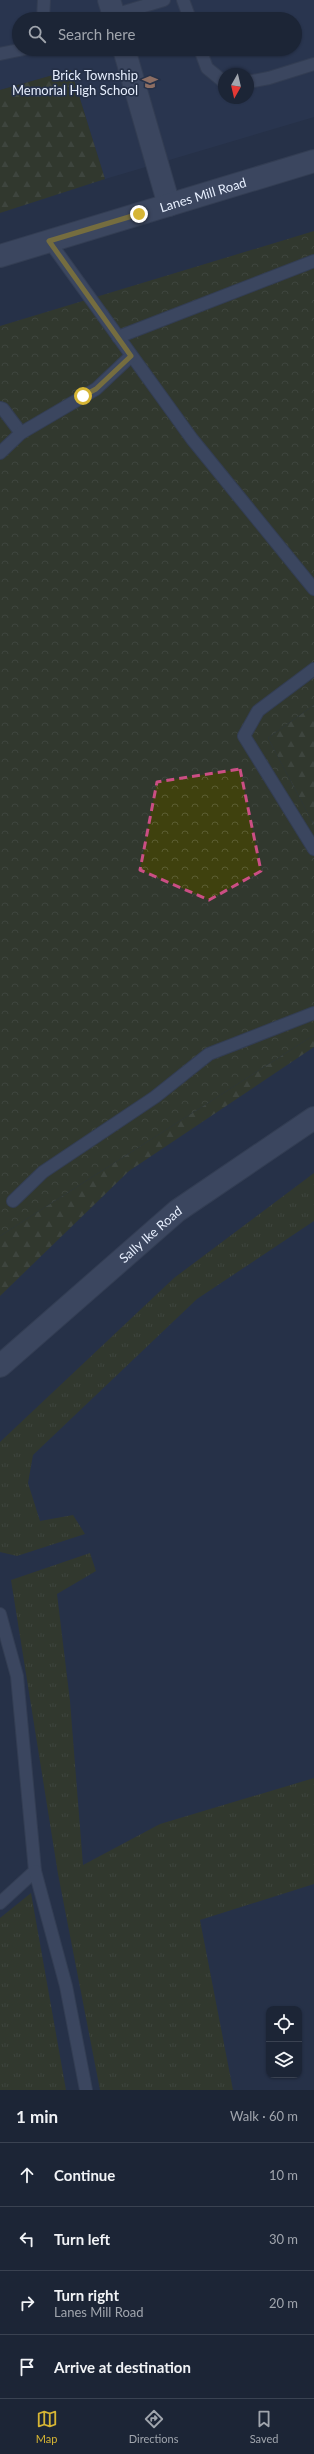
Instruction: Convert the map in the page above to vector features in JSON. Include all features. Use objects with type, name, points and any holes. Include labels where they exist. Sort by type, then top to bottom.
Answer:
[{"type":"street","points":[[126,56],[169,205]]},
{"type":"street","name":"Lanes Mill Road","points":[[0,256],[314,160]]},
{"type":"street","name":"Sally Ike Road","points":[[0,1366],[177,1211],[314,1118]]},
{"type":"lane","points":[[43,12],[44,0]]},
{"type":"lane","points":[[113,11],[164,0]]},
{"type":"lane","points":[[183,0],[187,12]]},
{"type":"lane","points":[[0,54],[12,52]]},
{"type":"lane","points":[[203,56],[207,68],[218,77]]},
{"type":"lane","points":[[254,81],[269,78],[314,64]]},
{"type":"lane","points":[[49,241],[192,439],[314,589]]},
{"type":"lane","points":[[118,337],[314,261]]},
{"type":"lane","points":[[0,453],[21,433],[96,389],[131,356]]},
{"type":"lane","points":[[0,408],[3,409],[21,433]]},
{"type":"lane","points":[[314,669],[258,711],[244,736],[314,850]]},
{"type":"lane","points":[[13,1201],[44,1172],[155,1097],[209,1054],[314,1013]]},
{"type":"lane","points":[[0,1614],[17,1676],[35,1871],[66,1986],[86,2090]]},
{"type":"lane","points":[[0,1903],[35,1871]]},
{"type":"highlighted area","points":[[240,769],[261,871],[209,900],[140,870],[157,782]]},
{"type":"shaded area","name":"Brick Township Memorial High School","points":[[0,0],[314,0],[314,117],[105,179],[71,70],[0,90]]},
{"type":"green space","points":[[71,70],[105,179],[0,213],[0,90]]},
{"type":"green space","points":[[314,231],[314,705],[268,738],[314,825],[314,1035],[0,1236],[0,326]]},
{"type":"green space","points":[[314,705],[314,825],[268,738]]},
{"type":"green space","points":[[314,1035],[314,1047],[129,1171],[0,1296],[0,1236]]},
{"type":"green space","points":[[314,1173],[314,1221],[197,1299],[33,1455],[28,1483],[40,1521],[73,1515],[85,1534],[17,1556],[0,1552],[0,1442],[174,1278]]},
{"type":"green space","points":[[90,1553],[96,1571],[57,1594],[70,1701],[83,1865],[160,1824],[314,1778],[314,1884],[200,1920],[233,2090],[100,2090],[58,1874],[11,1580]]},
{"type":"green space","points":[[31,1893],[66,2090],[0,2090],[0,1918]]},
{"type":"place","name":"Brick Township Memorial High School","points":[[150,82]]},
{"type":"route","points":[[83,396],[96,389],[131,356],[49,241],[139,214]]}]
